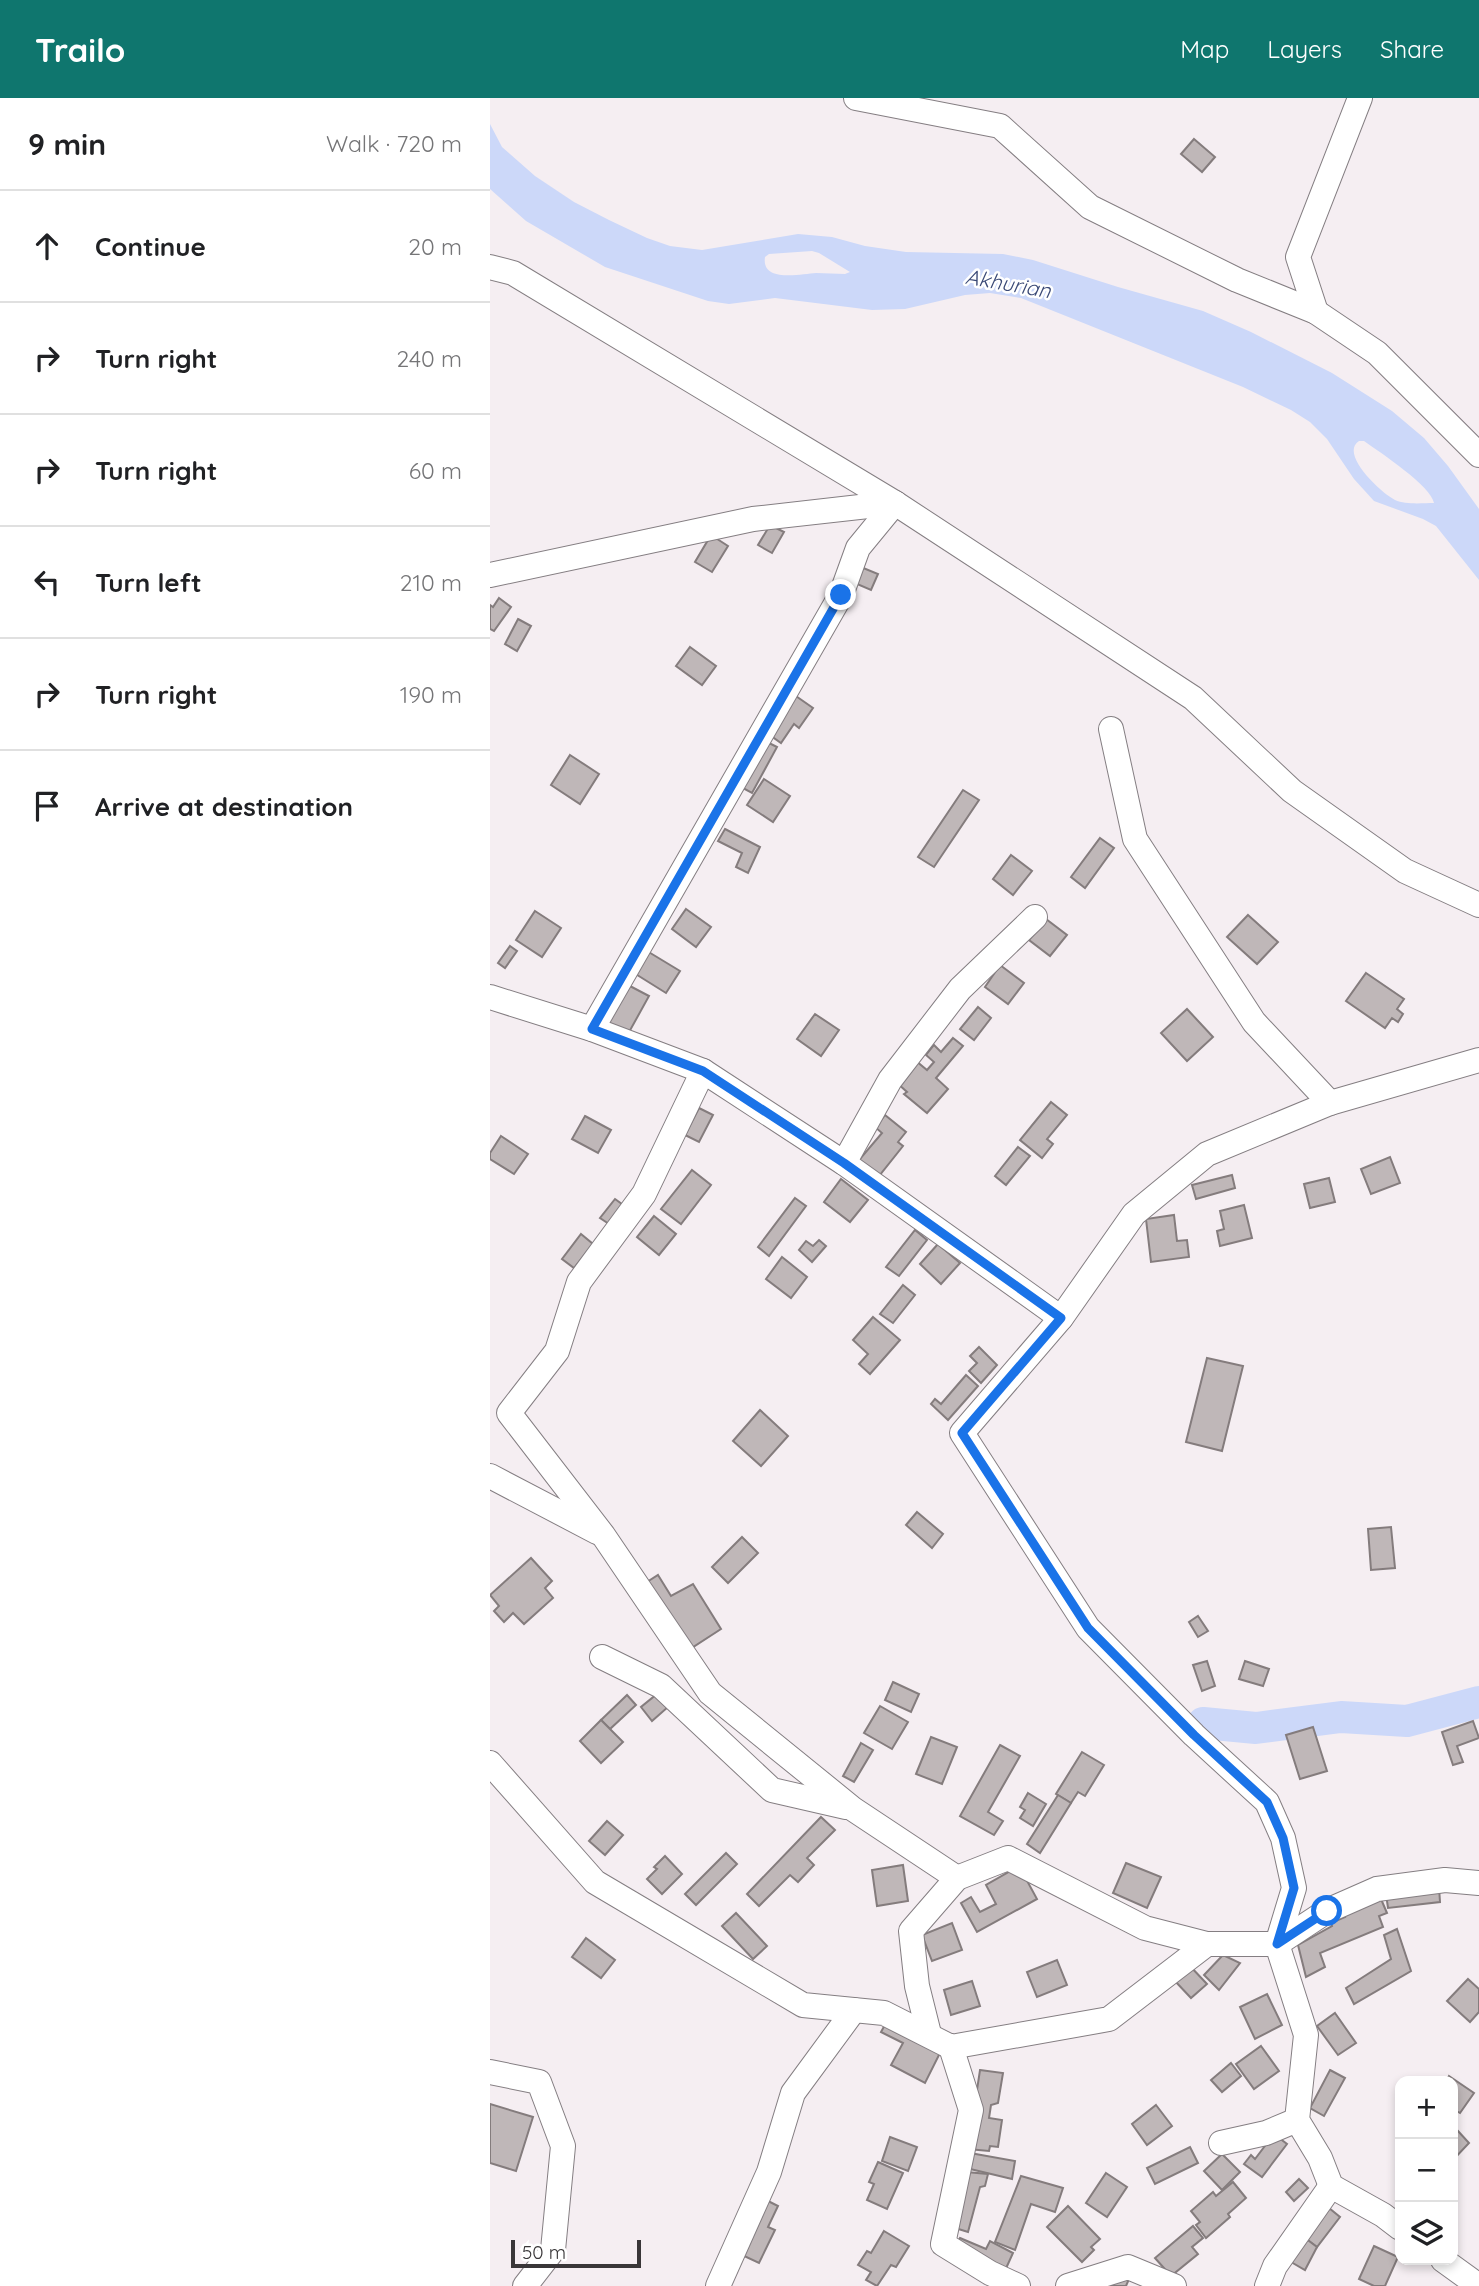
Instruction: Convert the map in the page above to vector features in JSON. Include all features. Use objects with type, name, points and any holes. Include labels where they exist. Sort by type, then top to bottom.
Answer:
[{"type":"street","points":[[856,98],[1000,126],[1090,207],[1237,280],[1316,312],[1377,353],[1479,455]]},
{"type":"street","points":[[1316,312],[1298,257],[1360,98]]},
{"type":"street","points":[[490,267],[513,273],[895,503],[1193,698],[1292,791],[1405,871],[1479,905]]},
{"type":"street","points":[[490,575],[753,519],[895,503]]},
{"type":"street","points":[[592,1029],[841,595],[858,548],[895,503]]},
{"type":"street","points":[[1111,729],[1135,839],[1254,1022],[1331,1103]]},
{"type":"street","points":[[844,1163],[890,1080],[960,989],[1035,918]]},
{"type":"street","points":[[490,997],[592,1029],[703,1071],[844,1163],[1061,1318]]},
{"type":"street","points":[[1395,2224],[1331,2186],[1320,2158],[1297,2120],[1306,2035],[1277,1944],[1294,1888],[1283,1838],[1267,1802],[1194,1735],[1088,1628],[962,1433],[1061,1318],[1134,1214],[1207,1154],[1331,1103],[1479,1060]]},
{"type":"street","points":[[703,1071],[644,1194],[579,1282],[557,1350],[509,1413],[603,1535],[710,1693],[853,1809],[957,1878]]},
{"type":"street","points":[[490,1476],[603,1535]]},
{"type":"street","points":[[601,1657],[661,1686],[772,1790],[853,1809]]},
{"type":"street","points":[[490,1763],[595,1882],[803,2006],[884,2013],[951,2047],[1109,2019],[1207,1944]]},
{"type":"street","points":[[929,2034],[918,1986],[911,1931],[957,1878],[1008,1858],[1145,1928],[1207,1944],[1277,1944],[1327,1911],[1377,1889],[1445,1880],[1479,1883]]},
{"type":"street","points":[[718,2286],[769,2172],[793,2093],[855,2010]]},
{"type":"street","points":[[951,2047],[971,2110],[943,2244],[1017,2286]]},
{"type":"street","points":[[490,2072],[539,2082],[564,2146],[553,2249],[524,2286]]},
{"type":"street","points":[[1221,2143],[1266,2133],[1297,2120]]},
{"type":"street","points":[[1267,2286],[1275,2266],[1331,2186]]},
{"type":"street","points":[[1450,2265],[1479,2286]]},
{"type":"street","points":[[1068,2286],[1128,2267],[1174,2286]]},
{"type":"water","name":"Akhurian","points":[[490,124],[502,147],[535,176],[574,202],[647,238],[670,246],[702,250],[798,234],[832,237],[865,246],[906,252],[1003,254],[1033,260],[1203,311],[1332,373],[1392,411],[1424,438],[1479,509],[1479,580],[1436,526],[1374,501],[1354,479],[1327,439],[1310,422],[1291,410],[1243,387],[1021,298],[990,293],[965,295],[905,309],[872,310],[775,298],[729,304],[708,301],[605,267],[526,221],[490,189]],"holes":[[[812,251],[850,272],[783,275],[769,271],[765,265],[765,257],[769,254]],[[1359,441],[1364,441],[1404,470],[1424,488],[1434,503],[1399,502],[1381,490],[1358,464],[1354,447]]]},
{"type":"building","points":[[1194,139],[1215,157],[1202,172],[1181,154]]},
{"type":"building","points":[[770,525],[784,532],[772,553],[758,545]]},
{"type":"building","points":[[711,535],[728,546],[712,572],[695,562]]},
{"type":"building","points":[[856,565],[878,574],[871,590],[850,581]]},
{"type":"building","points":[[499,598],[511,607],[494,631],[490,629],[490,605],[493,607]]},
{"type":"building","points":[[518,619],[531,626],[517,651],[505,644]]},
{"type":"building","points":[[690,647],[716,666],[702,685],[676,666]]},
{"type":"building","points":[[793,694],[813,708],[799,728],[794,724],[781,743],[767,733]]},
{"type":"building","points":[[765,741],[777,747],[752,793],[741,787]]},
{"type":"building","points":[[570,755],[599,774],[580,804],[551,785]]},
{"type":"building","points":[[764,779],[790,796],[773,822],[747,805]]},
{"type":"building","points":[[963,790],[979,800],[934,867],[918,857]]},
{"type":"building","points":[[725,829],[760,847],[748,873],[736,867],[742,853],[718,841]]},
{"type":"building","points":[[1100,838],[1114,848],[1085,888],[1071,877]]},
{"type":"building","points":[[1011,855],[1032,871],[1013,895],[993,879]]},
{"type":"building","points":[[686,909],[711,927],[696,947],[672,929]]},
{"type":"building","points":[[535,911],[561,928],[542,957],[516,940]]},
{"type":"building","points":[[1248,915],[1278,942],[1257,964],[1227,937]]},
{"type":"building","points":[[1046,919],[1067,935],[1050,956],[1029,940]]},
{"type":"building","points":[[510,946],[517,951],[505,968],[498,963]]},
{"type":"building","points":[[647,951],[680,971],[666,993],[634,973]]},
{"type":"building","points":[[1000,965],[1024,983],[1008,1004],[985,987]]},
{"type":"building","points":[[1366,973],[1404,999],[1397,1009],[1403,1014],[1398,1022],[1392,1018],[1385,1028],[1346,1001]]},
{"type":"building","points":[[628,985],[649,996],[628,1034],[608,1023]]},
{"type":"building","points":[[978,1007],[991,1018],[974,1040],[960,1029]]},
{"type":"building","points":[[1187,1009],[1213,1037],[1187,1061],[1161,1033]]},
{"type":"building","points":[[815,1014],[839,1030],[821,1056],[797,1039]]},
{"type":"building","points":[[953,1038],[963,1046],[936,1078],[948,1089],[927,1113],[904,1094],[907,1092],[897,1083],[916,1061],[927,1070],[934,1062],[926,1055],[934,1045],[941,1052]]},
{"type":"building","points":[[1051,1102],[1067,1115],[1047,1139],[1053,1144],[1042,1158],[1020,1140]]},
{"type":"building","points":[[699,1108],[713,1115],[699,1142],[685,1135]]},
{"type":"building","points":[[885,1115],[906,1132],[898,1142],[903,1146],[879,1176],[859,1160],[882,1133],[875,1127]]},
{"type":"building","points":[[585,1116],[611,1130],[598,1153],[572,1139]]},
{"type":"building","points":[[501,1136],[528,1154],[514,1174],[490,1159],[490,1153]]},
{"type":"building","points":[[1018,1147],[1030,1156],[1006,1185],[995,1176]]},
{"type":"building","points":[[1390,1157],[1400,1183],[1371,1194],[1361,1169]]},
{"type":"building","points":[[692,1170],[711,1185],[681,1224],[661,1209]]},
{"type":"building","points":[[1232,1175],[1235,1188],[1196,1199],[1192,1185]]},
{"type":"building","points":[[1329,1178],[1335,1202],[1310,1208],[1304,1184]]},
{"type":"building","points":[[841,1179],[868,1200],[850,1222],[824,1202]]},
{"type":"building","points":[[795,1198],[806,1206],[769,1256],[758,1247]]},
{"type":"building","points":[[615,1199],[626,1207],[612,1226],[600,1218]]},
{"type":"building","points":[[1244,1205],[1252,1238],[1220,1246],[1217,1231],[1224,1229],[1220,1211]]},
{"type":"building","points":[[1174,1215],[1177,1241],[1187,1240],[1189,1257],[1151,1262],[1146,1219]]},
{"type":"building","points":[[654,1216],[676,1234],[659,1255],[637,1237]]},
{"type":"building","points":[[915,1230],[927,1240],[899,1276],[886,1267]]},
{"type":"building","points":[[581,1234],[593,1244],[574,1268],[562,1259]]},
{"type":"building","points":[[819,1240],[826,1246],[812,1262],[799,1250],[806,1241],[813,1246]]},
{"type":"building","points":[[938,1244],[960,1263],[941,1284],[920,1264]]},
{"type":"building","points":[[782,1257],[807,1277],[791,1298],[766,1279]]},
{"type":"building","points":[[903,1285],[915,1295],[893,1323],[880,1314]]},
{"type":"building","points":[[873,1317],[900,1340],[870,1374],[859,1364],[868,1354],[853,1340]]},
{"type":"building","points":[[979,1347],[997,1365],[981,1383],[969,1371],[977,1363],[970,1356]]},
{"type":"building","points":[[1207,1358],[1243,1366],[1222,1451],[1186,1442]]},
{"type":"building","points":[[966,1375],[978,1386],[948,1420],[931,1404],[935,1399],[941,1404]]},
{"type":"building","points":[[760,1410],[788,1436],[761,1466],[733,1441]]},
{"type":"building","points":[[917,1512],[943,1534],[932,1548],[906,1525]]},
{"type":"building","points":[[1391,1527],[1395,1568],[1371,1570],[1368,1529]]},
{"type":"building","points":[[742,1537],[758,1553],[728,1583],[712,1567]]},
{"type":"building","points":[[531,1558],[552,1581],[545,1588],[553,1598],[524,1624],[513,1613],[504,1622],[494,1611],[499,1606],[490,1595]]},
{"type":"building","points":[[658,1575],[671,1596],[693,1584],[721,1629],[687,1651],[647,1582]]},
{"type":"building","points":[[1198,1616],[1208,1631],[1198,1637],[1189,1622]]},
{"type":"building","points":[[1207,1661],[1215,1686],[1202,1691],[1193,1665]]},
{"type":"building","points":[[1245,1661],[1269,1669],[1263,1686],[1239,1679]]},
{"type":"building","points":[[893,1682],[919,1694],[911,1712],[885,1700]]},
{"type":"building","points":[[657,1694],[668,1707],[652,1721],[641,1707]]},
{"type":"building","points":[[627,1695],[636,1705],[610,1729],[601,1720]]},
{"type":"building","points":[[880,1706],[908,1722],[892,1749],[864,1733]]},
{"type":"building","points":[[601,1720],[623,1742],[601,1763],[580,1741]]},
{"type":"building","points":[[1473,1721],[1479,1738],[1457,1746],[1463,1762],[1453,1765],[1442,1732]]},
{"type":"building","points":[[1313,1727],[1327,1771],[1300,1779],[1286,1735]]},
{"type":"building","points":[[931,1737],[957,1747],[942,1784],[916,1774]]},
{"type":"building","points":[[861,1743],[873,1750],[854,1782],[843,1776]]},
{"type":"building","points":[[1000,1745],[1020,1756],[988,1812],[1003,1821],[994,1835],[960,1816]]},
{"type":"building","points":[[1082,1752],[1104,1765],[1085,1796],[1078,1792],[1071,1803],[1056,1794]]},
{"type":"building","points":[[1028,1793],[1046,1804],[1033,1826],[1020,1818],[1025,1810],[1020,1807]]},
{"type":"building","points":[[1058,1795],[1071,1803],[1040,1853],[1027,1844]]},
{"type":"building","points":[[821,1817],[835,1830],[807,1858],[814,1865],[798,1882],[790,1875],[759,1906],[747,1894]]},
{"type":"building","points":[[607,1821],[623,1835],[605,1855],[589,1841]]},
{"type":"building","points":[[726,1853],[737,1864],[696,1905],[685,1894]]},
{"type":"building","points":[[665,1856],[682,1874],[662,1894],[647,1879]]},
{"type":"building","points":[[1126,1863],[1161,1877],[1147,1908],[1113,1893]]},
{"type":"building","points":[[903,1865],[908,1901],[877,1906],[872,1870]]},
{"type":"building","points":[[1019,1866],[1037,1899],[977,1932],[961,1903],[971,1897],[980,1912],[996,1904],[986,1885]]},
{"type":"building","points":[[1439,1887],[1440,1902],[1388,1908],[1386,1894]]},
{"type":"building","points":[[1381,1899],[1387,1913],[1379,1916],[1383,1927],[1320,1953],[1325,1967],[1306,1977],[1298,1945],[1332,1926],[1331,1923],[1345,1917],[1344,1915]]},
{"type":"building","points":[[736,1913],[767,1946],[753,1959],[722,1926]]},
{"type":"building","points":[[952,1923],[962,1950],[932,1961],[922,1935]]},
{"type":"building","points":[[1397,1929],[1411,1971],[1354,2004],[1346,1988],[1391,1959],[1384,1935]]},
{"type":"building","points":[[586,1938],[615,1960],[601,1978],[572,1957]]},
{"type":"building","points":[[1223,1955],[1240,1963],[1219,1990],[1204,1975]]},
{"type":"building","points":[[1057,1960],[1067,1985],[1037,1997],[1027,1972]]},
{"type":"building","points":[[1189,1965],[1207,1984],[1191,1998],[1174,1980]]},
{"type":"building","points":[[1468,1979],[1479,1989],[1479,2012],[1470,2022],[1447,2001]]},
{"type":"building","points":[[972,1981],[980,2006],[951,2015],[944,1990]]},
{"type":"building","points":[[1267,1994],[1282,2025],[1255,2039],[1240,2007]]},
{"type":"building","points":[[1335,2013],[1356,2043],[1338,2055],[1317,2026]]},
{"type":"building","points":[[888,2019],[943,2047],[925,2083],[891,2065],[903,2043],[881,2032]]},
{"type":"building","points":[[1261,2046],[1279,2071],[1254,2089],[1236,2064]]},
{"type":"building","points":[[1231,2063],[1241,2076],[1222,2092],[1211,2080]]},
{"type":"building","points":[[980,2070],[1003,2073],[998,2103],[991,2105],[989,2118],[1002,2120],[998,2147],[990,2146],[989,2151],[968,2149]]},
{"type":"building","points":[[1330,2070],[1345,2078],[1324,2116],[1310,2108]]},
{"type":"building","points":[[1458,2082],[1474,2093],[1460,2113],[1458,2112]]},
{"type":"building","points":[[490,2104],[533,2117],[516,2171],[490,2163]]},
{"type":"building","points":[[1156,2105],[1172,2126],[1147,2145],[1132,2124]]},
{"type":"building","points":[[1458,2131],[1469,2143],[1458,2155]]},
{"type":"building","points":[[1274,2134],[1287,2144],[1262,2177],[1244,2164],[1251,2155],[1255,2159]]},
{"type":"building","points":[[890,2137],[917,2147],[908,2171],[882,2161]]},
{"type":"building","points":[[1190,2147],[1198,2163],[1155,2184],[1147,2168]]},
{"type":"building","points":[[970,2153],[1015,2161],[1012,2179],[966,2168]]},
{"type":"building","points":[[1222,2154],[1240,2172],[1222,2190],[1204,2171]]},
{"type":"building","points":[[878,2162],[903,2173],[887,2209],[867,2200],[874,2184],[869,2182]]},
{"type":"building","points":[[966,2172],[988,2174],[985,2186],[980,2187],[968,2232],[952,2227]]},
{"type":"building","points":[[1106,2173],[1127,2187],[1107,2217],[1086,2203]]},
{"type":"building","points":[[1021,2176],[1063,2188],[1055,2212],[1031,2204],[1015,2250],[995,2242]]},
{"type":"building","points":[[1299,2179],[1308,2188],[1294,2201],[1286,2192]]},
{"type":"building","points":[[1233,2182],[1246,2198],[1228,2214],[1230,2217],[1206,2238],[1196,2225],[1200,2222],[1191,2211],[1213,2192],[1216,2196]]},
{"type":"building","points":[[768,2201],[778,2206],[768,2227],[775,2230],[759,2263],[742,2255]]},
{"type":"building","points":[[1068,2206],[1100,2239],[1091,2247],[1094,2250],[1082,2262],[1047,2227]]},
{"type":"building","points":[[1329,2208],[1340,2217],[1317,2247],[1305,2238]]},
{"type":"building","points":[[1193,2226],[1203,2238],[1192,2247],[1198,2254],[1171,2276],[1155,2258]]},
{"type":"building","points":[[884,2231],[909,2246],[896,2267],[891,2265],[877,2286],[866,2280],[871,2272],[858,2265],[867,2251],[871,2253]]},
{"type":"building","points":[[960,2238],[986,2249],[990,2241],[1013,2253],[1003,2275],[955,2248]]},
{"type":"building","points":[[1305,2238],[1317,2247],[1305,2270],[1291,2262]]},
{"type":"building","points":[[1374,2246],[1395,2256],[1395,2264],[1385,2286],[1374,2286],[1359,2279]]},
{"type":"building","points":[[1129,2279],[1126,2286],[1098,2286]]},
{"type":"waterway","points":[[1203,1723],[1256,1728],[1341,1717],[1407,1721],[1479,1702]]},
{"type":"route","points":[[841,595],[592,1029],[703,1071],[844,1163],[1061,1318],[962,1433],[1088,1628],[1194,1735],[1267,1802],[1283,1838],[1294,1888],[1277,1944],[1327,1911]]}]
